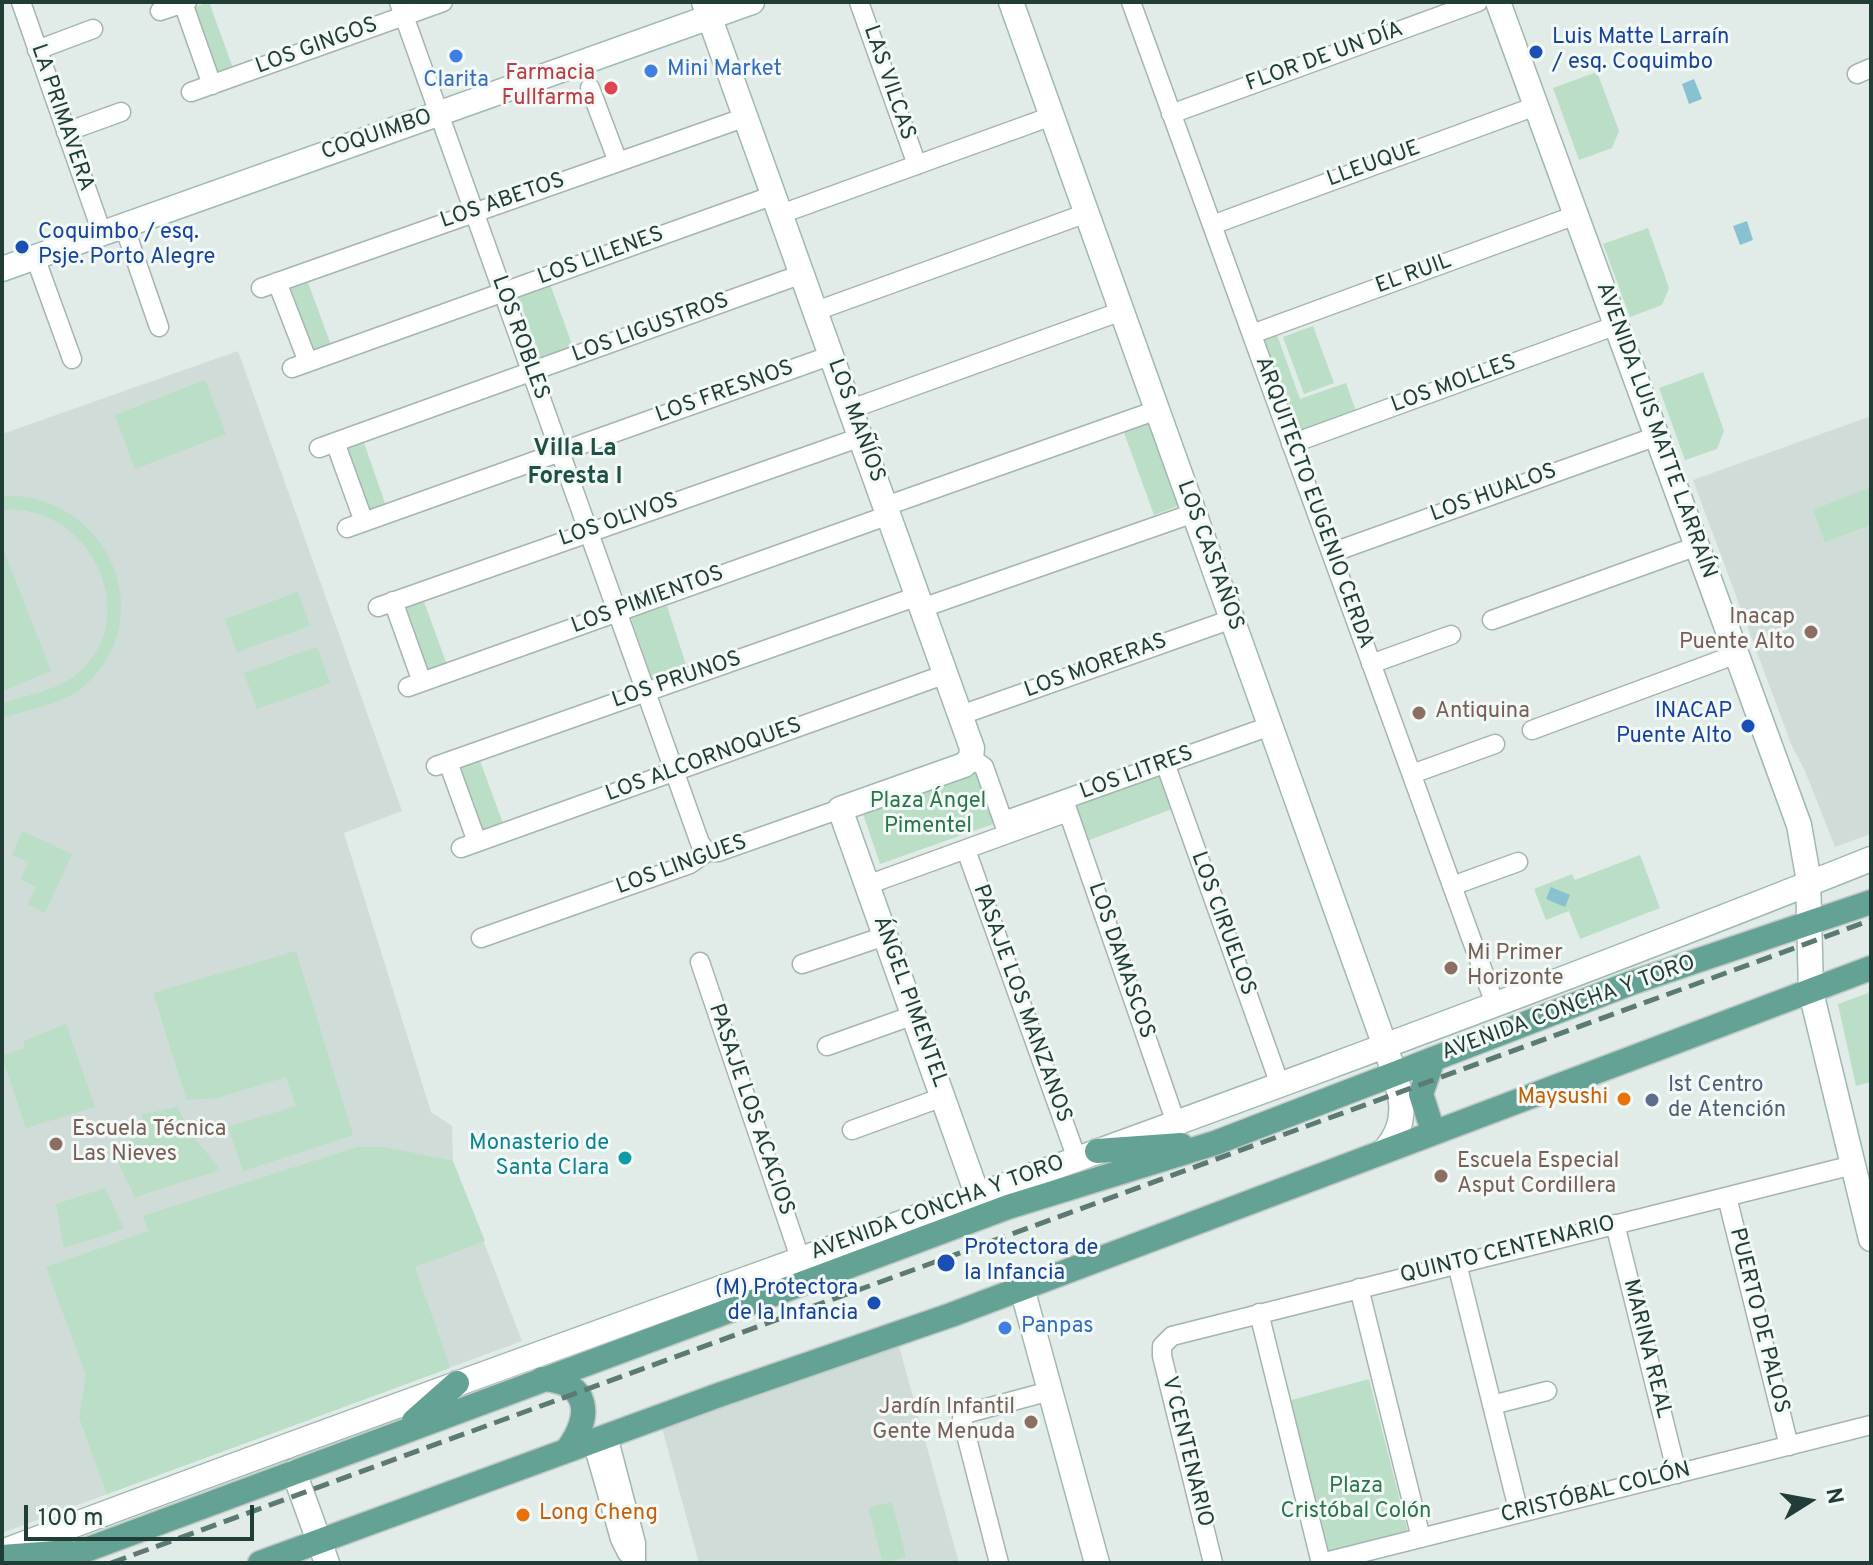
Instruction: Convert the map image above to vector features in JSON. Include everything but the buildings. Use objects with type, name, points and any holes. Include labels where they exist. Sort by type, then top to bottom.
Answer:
[{"type":"main road","name":"AVENIDA CONCHA Y TORO","points":[[51,1563],[1029,1200],[1215,1143],[1631,983],[1871,902]]},
{"type":"main road","points":[[260,1563],[323,1552],[567,1450],[1022,1288],[1871,968]]},
{"type":"main road","points":[[1429,1119],[1421,1094],[1433,1059]]},
{"type":"main road","points":[[1087,1155],[1215,1143]]},
{"type":"main road","points":[[542,1379],[572,1388],[582,1403],[583,1423],[567,1450]]},
{"type":"main road","points":[[399,1433],[457,1383]]},
{"type":"main road","points":[[2,1554],[82,1551]]},
{"type":"street","name":"LA PRIMAVERA","points":[[21,2],[66,132],[159,327]]},
{"type":"street","name":"LOS GINGOS","points":[[191,92],[401,9],[443,2]]},
{"type":"street","name":"COQUIMBO","points":[[2,269],[439,114],[707,10],[752,2]]},
{"type":"street","name":"LAS VILCAS","points":[[859,2],[917,165]]},
{"type":"street","name":"LOS CASTAÑOS","points":[[1011,2],[1385,1046],[1404,1110]]},
{"type":"street","name":"ARQUITECTO EUGENIO CERDA","points":[[1131,2],[1495,1004]]},
{"type":"street","name":"FLOR DE UN DÍA","points":[[1171,114],[1478,2]]},
{"type":"street","name":"AVENIDA LUIS MATTE LARRAÍN","points":[[1498,2],[1799,825],[1808,884],[1811,992],[1853,1165],[1866,1193],[1871,1239]]},
{"type":"street","points":[[160,11],[185,3],[212,85]]},
{"type":"street","name":"LOS ROBLES","points":[[401,9],[701,847],[707,852]]},
{"type":"street","name":"LOS MAÑÍOS","points":[[707,10],[961,715],[972,748],[971,758],[984,767],[1006,828]]},
{"type":"street","points":[[37,50],[93,29]]},
{"type":"street","points":[[590,88],[618,162]]},
{"type":"street","name":"LLEUQUE","points":[[1212,225],[1536,106]]},
{"type":"street","points":[[66,132],[121,112]]},
{"type":"street","name":"LOS LILENES","points":[[300,365],[502,292],[777,204],[917,165],[1052,116]]},
{"type":"street","name":"LOS ABETOS","points":[[300,365],[269,285],[746,117]]},
{"type":"street","points":[[816,311],[1087,213]]},
{"type":"street","name":"EL RUIL","points":[[1252,334],[1576,215]]},
{"type":"street","points":[[35,257],[72,359]]},
{"type":"street","name":"LOS LIGUSTROS","points":[[356,525],[327,445],[802,274]]},
{"type":"street","points":[[851,409],[1122,311]]},
{"type":"street","name":"LOS MOLLES","points":[[1291,444],[1617,325]]},
{"type":"street","name":"LOS FRESNOS","points":[[356,525],[832,355]]},
{"type":"street","name":"LOS PIMIENTOS","points":[[415,684],[617,612],[1157,410]]},
{"type":"street","name":"LOS HUALOS","points":[[1331,553],[1657,436]]},
{"type":"street","name":"LOS OLIVOS","points":[[415,684],[386,604],[861,437]]},
{"type":"street","name":"LOS PRUNOS","points":[[469,845],[442,764],[646,692],[1194,513]]},
{"type":"street","points":[[1492,620],[1697,546]]},
{"type":"street","name":"LOS MORERAS","points":[[961,715],[1232,619]]},
{"type":"street","points":[[1371,664],[1451,635]]},
{"type":"street","points":[[1532,730],[1737,654]]},
{"type":"street","name":"LOS ALCORNOQUES","points":[[469,845],[946,674]]},
{"type":"street","name":"LOS LITRES","points":[[867,885],[966,850],[1006,828],[1165,763],[1270,726]]},
{"type":"street","points":[[1412,774],[1495,744]]},
{"type":"street","name":"LOS LINGUES","points":[[481,938],[690,864],[707,852],[718,852],[964,765],[971,758]]},
{"type":"street","name":"LOS CIRUELOS","points":[[1165,763],[1280,1085]]},
{"type":"street","name":"LOS DAMASCOS","points":[[1066,806],[1176,1123]]},
{"type":"street","name":"ÁNGEL PIMENTEL","points":[[840,809],[977,1194]]},
{"type":"street","name":"PASAJE LOS MANZANOS","points":[[966,850],[1087,1155]]},
{"type":"street","name":"AVENIDA CONCHA Y TORO","points":[[2,1554],[457,1383],[1385,1046],[1871,859]]},
{"type":"street","points":[[1452,886],[1518,862]]},
{"type":"street","points":[[802,964],[885,936]]},
{"type":"street","name":"PASAJE LOS ACACIOS","points":[[700,962],[800,1258]]},
{"type":"street","points":[[827,1046],[914,1015]]},
{"type":"street","points":[[852,1130],[943,1097]]},
{"type":"street","points":[[1385,1150],[1399,1131],[1404,1110],[1429,1119],[1455,1123]]},
{"type":"street","name":"QUINTO CENTENARIO","points":[[1165,1342],[1176,1334],[1853,1165]]},
{"type":"street","name":"PUERTO DE PALOS","points":[[1727,1197],[1789,1446]]},
{"type":"street","name":"MARINA REAL","points":[[1615,1224],[1677,1474]]},
{"type":"street","points":[[1457,1264],[1519,1513]]},
{"type":"street","points":[[1022,1288],[1097,1563]]},
{"type":"street","points":[[1359,1288],[1421,1538]]},
{"type":"street","points":[[1259,1313],[1321,1563]]},
{"type":"street","name":"V CENTENARIO","points":[[1165,1342],[1162,1356],[1213,1563]]},
{"type":"street","points":[[999,1563],[962,1419],[968,1413],[1050,1391]]},
{"type":"street","points":[[1492,1405],[1547,1391]]},
{"type":"street","name":"CRISTÓBAL COLÓN","points":[[1321,1563],[1871,1425]]},
{"type":"street","points":[[600,1438],[623,1547],[631,1562]]},
{"type":"street","points":[[294,1472],[323,1552]]},
{"type":"shaded area","points":[[238,351],[402,811],[344,833],[431,1112],[452,1126],[453,1162],[522,1341],[2,1533],[2,434]]},
{"type":"shaded area","name":"Inacap Puente Alto","points":[[1871,416],[1871,834],[1835,847],[1791,744],[1693,480]]},
{"type":"shaded area","points":[[899,1346],[959,1563],[699,1563],[662,1428]]},
{"type":"green space","points":[[209,2],[234,71],[215,78],[190,9]]},
{"type":"green space","points":[[1597,72],[1619,131],[1612,148],[1579,160],[1553,88]]},
{"type":"green space","points":[[1648,228],[1669,288],[1662,305],[1630,317],[1603,244]]},
{"type":"green space","points":[[306,277],[331,345],[309,353],[284,285]]},
{"type":"green space","points":[[550,284],[573,347],[541,359],[518,296]]},
{"type":"green space","points":[[1313,326],[1334,383],[1304,394],[1283,337]]},
{"type":"green space","points":[[1277,335],[1300,399],[1346,383],[1356,411],[1296,433],[1263,340]]},
{"type":"green space","points":[[1703,372],[1724,431],[1717,449],[1685,460],[1659,388]]},
{"type":"green space","points":[[205,380],[226,434],[135,469],[115,415]]},
{"type":"green space","points":[[1150,420],[1181,505],[1154,515],[1123,430]]},
{"type":"green space","points":[[362,437],[386,506],[364,514],[340,445]]},
{"type":"green space","points":[[1871,487],[1871,525],[1825,542],[1813,510]]},
{"type":"green space","points":[[2,496],[39,500],[70,514],[95,536],[112,564],[121,596],[119,628],[107,660],[82,688],[55,702],[2,718],[2,704],[64,683],[95,655],[106,627],[107,599],[99,570],[84,545],[62,525],[34,513],[2,510]]},
{"type":"green space","points":[[2,546],[51,671],[2,691]]},
{"type":"green space","points":[[298,592],[310,626],[237,652],[225,619]]},
{"type":"green space","points":[[422,596],[447,665],[425,673],[400,604]]},
{"type":"green space","points":[[667,606],[688,671],[654,684],[631,618]]},
{"type":"green space","points":[[317,647],[330,683],[257,709],[244,673]]},
{"type":"green space","points":[[479,758],[504,826],[482,834],[457,766]]},
{"type":"green space","name":"Plaza Ángel Pimentel","points":[[977,768],[996,823],[880,864],[861,808]]},
{"type":"green space","points":[[1159,772],[1172,809],[1084,842],[1075,802]]},
{"type":"green space","points":[[22,831],[72,854],[45,913],[28,904],[36,887],[21,879],[28,862],[12,855]]},
{"type":"green space","points":[[1640,855],[1660,908],[1580,939],[1569,911],[1546,920],[1534,889],[1572,874],[1575,880]]},
{"type":"green space","points":[[296,951],[353,1135],[243,1171],[228,1127],[296,1106],[286,1077],[217,1098],[187,1100],[153,993]]},
{"type":"green space","points":[[1871,992],[1871,1082],[1856,1086],[1838,1004]]},
{"type":"green space","points":[[66,1024],[95,1107],[26,1128],[2,1056],[25,1048],[23,1041]]},
{"type":"green space","points":[[177,1107],[192,1135],[220,1170],[135,1197],[116,1158],[144,1124],[142,1115]]},
{"type":"green space","points":[[357,1147],[385,1147],[453,1161],[485,1241],[415,1267],[450,1368],[107,1494],[79,1417],[86,1375],[46,1267],[149,1231],[143,1216]]},
{"type":"green space","points":[[105,1188],[124,1229],[64,1248],[56,1204]]},
{"type":"green space","name":"Plaza Cristóbal Colón","points":[[1369,1379],[1408,1532],[1324,1552],[1288,1401]]},
{"type":"green space","points":[[892,1502],[906,1557],[883,1563],[868,1508]]},
{"type":"water","points":[[1694,79],[1702,99],[1689,104],[1682,84]]},
{"type":"water","points":[[1747,221],[1753,240],[1740,245],[1733,226]]},
{"type":"water","points":[[1551,887],[1570,895],[1565,907],[1546,899]]},
{"type":"railway","points":[[111,1563],[1871,920]]},
{"type":"place","name":"Luis Matte Larraín / esq. Coquimbo","points":[[1536,52]]},
{"type":"place","name":"Clarita","points":[[456,56]]},
{"type":"place","name":"Mini Market","points":[[651,71]]},
{"type":"place","name":"Farmacia Fullfarma","points":[[611,88]]},
{"type":"place","name":"Coquimbo / esq. Psje. Porto Alegre","points":[[22,247]]},
{"type":"place","name":"Inacap Puente Alto","points":[[1811,632]]},
{"type":"place","name":"Antiquina","points":[[1419,713]]},
{"type":"place","name":"INACAP Puente Alto","points":[[1748,726]]},
{"type":"place","name":"Mi Primer Horizonte","points":[[1451,968]]},
{"type":"place","name":"Maysushi","points":[[1624,1099]]},
{"type":"place","name":"Ist Centro de Atención","points":[[1652,1100]]},
{"type":"place","name":"Escuela Técnica Las Nieves","points":[[56,1144]]},
{"type":"place","name":"Monasterio de Santa Clara","points":[[625,1158]]},
{"type":"place","name":"Escuela Especial Asput Cordillera","points":[[1441,1176]]},
{"type":"place","name":"Protectora de la Infancia","points":[[946,1263]]},
{"type":"place","name":"(M) Protectora de la Infancia","points":[[874,1303]]},
{"type":"place","name":"Panpas","points":[[1005,1328]]},
{"type":"place","name":"Jardín Infantil Gente Menuda","points":[[1031,1422]]},
{"type":"place","name":"Long Cheng","points":[[523,1515]]},
{"type":"district","name":"Villa La Foresta I","points":[[575,464]]}]
